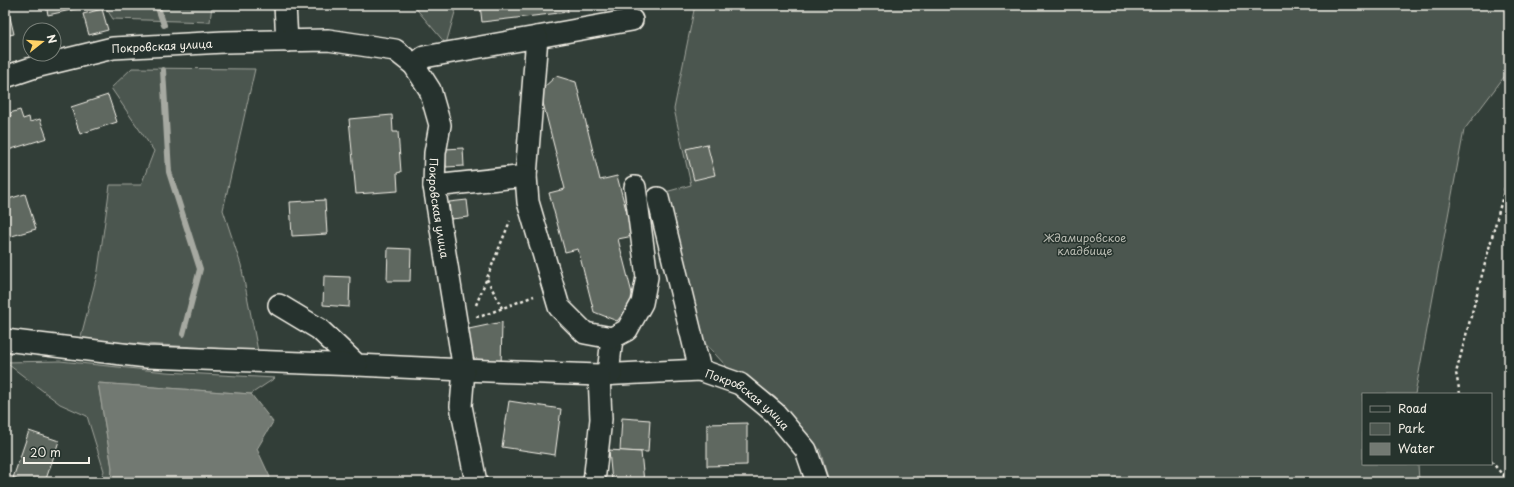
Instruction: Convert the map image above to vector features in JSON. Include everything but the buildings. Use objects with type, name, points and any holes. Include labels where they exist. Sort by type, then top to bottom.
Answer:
[{"type":"street","points":[[285,5],[286,41]]},
{"type":"street","points":[[414,65],[424,57],[632,20]]},
{"type":"street","points":[[537,37],[526,176],[528,202],[559,307],[585,333],[612,338],[627,330],[642,303],[647,277],[634,187]]},
{"type":"street","name":"Покровская улица","points":[[5,77],[35,67],[113,48],[224,42],[328,40],[395,50],[414,65],[430,90],[440,125],[435,153],[434,186],[464,370],[605,374],[700,370],[740,384],[775,413],[806,450],[817,482]]},
{"type":"street","points":[[434,186],[526,176]]},
{"type":"street","points":[[658,198],[700,370]]},
{"type":"street","points":[[278,305],[319,329],[357,365]]},
{"type":"street","points":[[594,482],[605,374],[609,365],[612,338]]},
{"type":"street","points":[[5,340],[147,357],[464,370],[461,406],[476,482]]},
{"type":"path","points":[[1460,393],[1456,373],[1509,173]]},
{"type":"path","points":[[528,202],[517,204],[474,310],[474,317],[482,316],[502,309],[554,288]]},
{"type":"path","points":[[486,279],[502,309]]},
{"type":"path","points":[[1492,462],[1509,480]]},
{"type":"green space","points":[[104,5],[212,5],[210,22],[113,19]]},
{"type":"green space","points":[[413,5],[457,5],[446,44]]},
{"type":"green space","name":"Ждамировское кладбище","points":[[695,5],[1507,5],[1507,73],[1464,130],[1415,393],[1362,393],[1362,465],[1418,465],[1419,482],[829,482],[820,450],[775,397],[727,367],[688,325],[662,193],[691,185],[674,109]]},
{"type":"green space","points":[[132,68],[255,69],[223,210],[241,265],[258,351],[80,340],[98,271],[110,185],[141,185],[154,151],[111,88]]},
{"type":"green space","points":[[60,361],[166,372],[275,378],[251,394],[98,383],[112,468],[111,482],[99,482],[104,471],[87,416],[60,404],[5,362]]},
{"type":"water","points":[[98,383],[251,394],[273,422],[257,449],[270,477],[268,482],[111,482],[112,468]]},
{"type":"waterway","points":[[157,5],[164,25]]},
{"type":"waterway","points":[[163,70],[169,172],[200,269],[183,334]]}]
